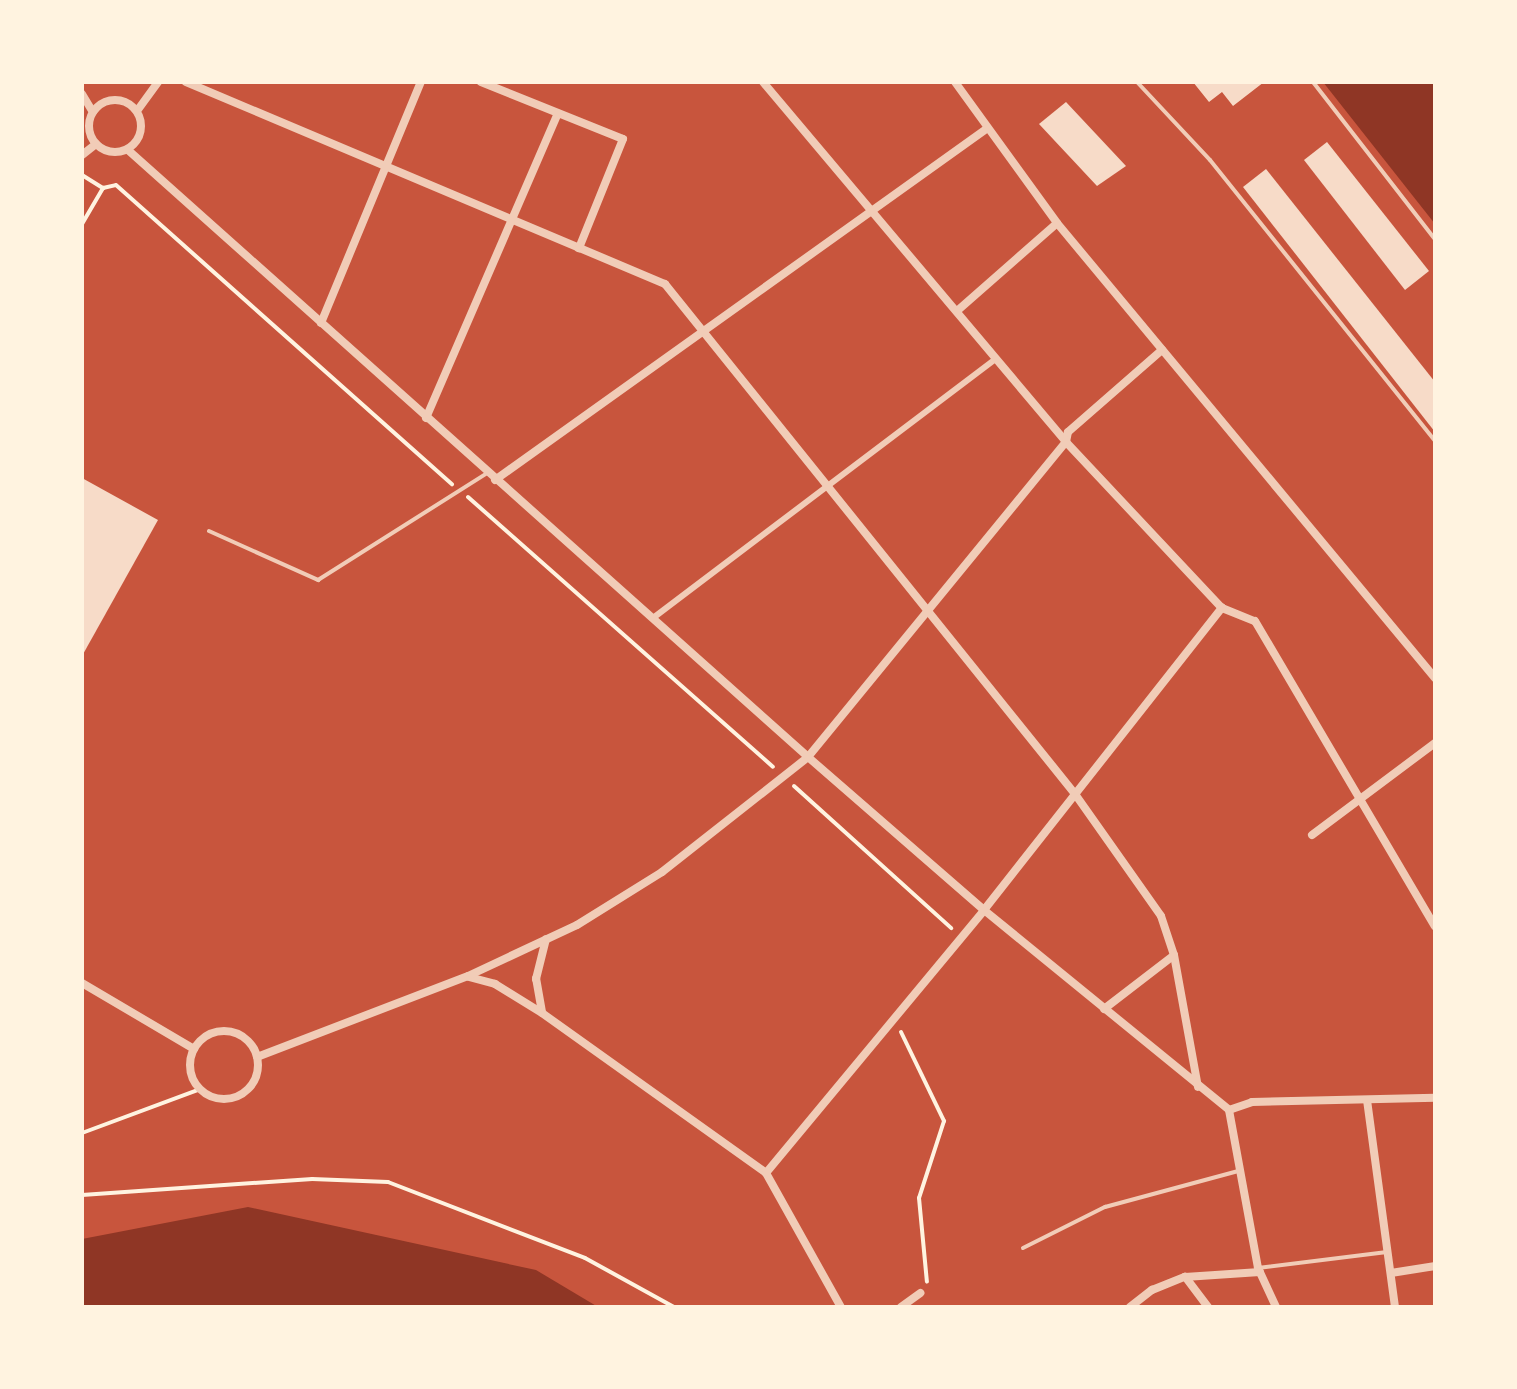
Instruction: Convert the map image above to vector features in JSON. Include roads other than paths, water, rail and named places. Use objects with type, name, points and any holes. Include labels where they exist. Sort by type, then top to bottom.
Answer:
[{"type":"street","points":[[82,94],[93,112],[89,129],[96,144],[111,152],[128,150],[140,137],[137,111],[158,82]]},
{"type":"street","points":[[186,82],[665,284],[926,613],[1075,794],[1161,916],[1174,955],[1198,1087]]},
{"type":"street","points":[[321,323],[383,164],[421,82]]},
{"type":"street","points":[[481,82],[623,139],[579,248]]},
{"type":"street","points":[[763,82],[1066,442],[1222,608],[1255,621],[1363,797],[1435,926]]},
{"type":"street","points":[[955,82],[985,130],[1057,223],[1435,678]]},
{"type":"street","points":[[93,112],[114,100],[137,111]]},
{"type":"street","points":[[426,418],[558,113]]},
{"type":"street","points":[[495,480],[985,130]]},
{"type":"street","points":[[82,155],[96,144]]},
{"type":"street","points":[[128,150],[808,757],[984,910],[1229,1110],[1259,1270],[1276,1307]]},
{"type":"street","points":[[957,311],[1057,223]]},
{"type":"street","points":[[257,1057],[468,976],[546,939],[662,872],[808,757],[1066,442],[1068,432],[1162,350]]},
{"type":"street","points":[[653,618],[994,360]]},
{"type":"street","points":[[766,1173],[893,1016],[984,910],[1222,608]]},
{"type":"street","points":[[1312,835],[1435,743]]},
{"type":"street","points":[[542,1013],[536,979],[546,939]]},
{"type":"street","points":[[1104,1009],[1174,955]]},
{"type":"street","points":[[468,976],[495,984],[542,1013],[766,1173],[841,1307]]},
{"type":"street","points":[[82,983],[194,1049]]},
{"type":"street","points":[[228,1031],[243,1037],[257,1057],[255,1079],[241,1095],[220,1099],[200,1089],[191,1070],[194,1049],[205,1037],[228,1031]]},
{"type":"street","points":[[1229,1110],[1252,1102],[1435,1098]]},
{"type":"street","points":[[1367,1100],[1395,1307]]},
{"type":"street","points":[[1391,1273],[1435,1266]]},
{"type":"street","points":[[1130,1307],[1152,1290],[1185,1277],[1259,1270]]},
{"type":"street","points":[[1185,1277],[1208,1307]]},
{"type":"street","points":[[901,1307],[920,1293]]},
{"type":"lane","points":[[1137,82],[1210,160],[1435,441]]},
{"type":"lane","points":[[1313,82],[1435,239]]},
{"type":"lane","points":[[209,531],[318,580],[487,473]]},
{"type":"lane","points":[[1023,1248],[1105,1207],[1240,1170]]},
{"type":"lane","points":[[1259,1270],[1388,1252]]}]
